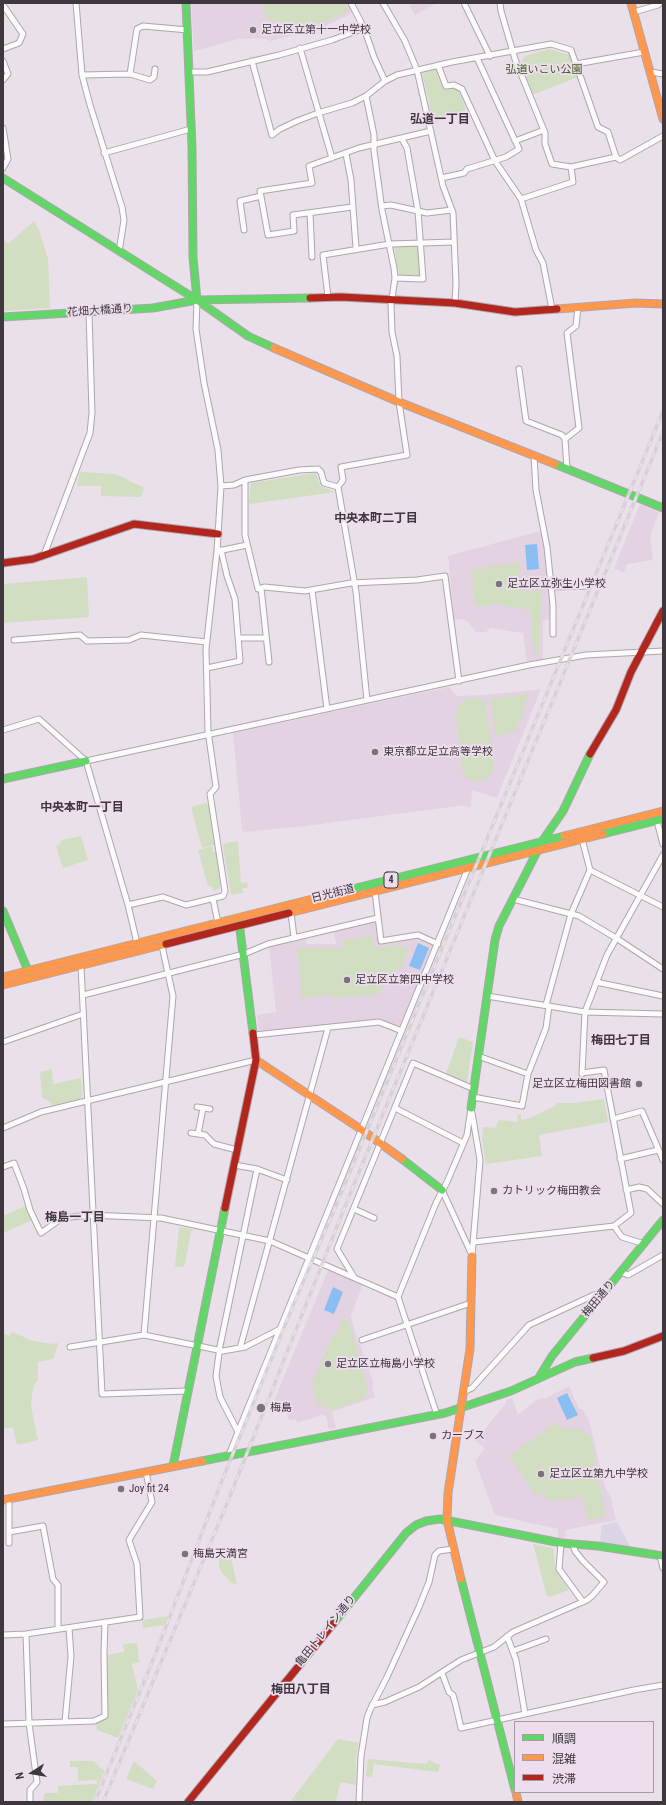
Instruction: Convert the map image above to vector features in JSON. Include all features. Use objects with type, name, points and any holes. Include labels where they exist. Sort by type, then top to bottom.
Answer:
[{"type":"main road","points":[[186,3],[188,30],[188,72],[192,129],[193,257],[197,300]]},
{"type":"main road","points":[[631,3],[663,119]]},
{"type":"main road","points":[[3,178],[197,300],[238,329],[266,345],[399,402],[663,508]]},
{"type":"main road","name":"花畑大橋通り","points":[[3,317],[153,308],[197,300],[328,297],[455,303],[506,311],[552,310],[636,303],[663,304]]},
{"type":"main road","points":[[3,563],[33,559],[134,524],[218,534]]},
{"type":"main road","points":[[472,1108],[495,940],[499,926],[543,840],[563,811],[584,763],[616,710],[640,652],[663,611]]},
{"type":"main road","points":[[3,779],[86,761]]},
{"type":"main road","name":"日光街道","points":[[3,976],[663,811]]},
{"type":"main road","name":"日光街道","points":[[3,985],[660,820]]},
{"type":"main road","points":[[3,911],[31,978]]},
{"type":"main road","points":[[173,1466],[187,1391],[256,1060],[244,954],[238,918]]},
{"type":"main road","points":[[256,1060],[362,1130],[426,1176],[442,1190]]},
{"type":"main road","name":"梅田通り","points":[[538,1379],[552,1356],[663,1220]]},
{"type":"main road","points":[[472,1256],[470,1349],[448,1494],[447,1520],[453,1549],[514,1787]]},
{"type":"main road","points":[[6,1499],[437,1415],[511,1391],[575,1362],[624,1350],[663,1336]]},
{"type":"main road","name":"亀田トレイン通り","points":[[188,1802],[406,1533],[416,1525],[426,1521],[440,1519],[561,1543],[661,1556]]},
{"type":"street","points":[[76,3],[82,75],[124,220],[119,252]]},
{"type":"street","points":[[351,3],[364,28],[385,81]]},
{"type":"street","points":[[383,3],[405,40],[417,70],[441,178],[452,210],[456,283],[455,303]]},
{"type":"street","points":[[464,3],[490,56]]},
{"type":"street","points":[[500,3],[513,51],[544,130],[545,144],[552,164],[571,167],[616,157],[620,160],[663,136]]},
{"type":"street","points":[[634,12],[658,5],[660,3]]},
{"type":"street","points":[[3,5],[23,34],[19,43],[3,49]]},
{"type":"street","points":[[130,74],[137,29],[143,26],[188,30]]},
{"type":"street","points":[[188,72],[207,72],[252,61],[332,40],[364,28]]},
{"type":"street","points":[[252,61],[272,135],[280,129],[318,113],[352,103],[366,96],[385,81],[397,76],[438,65],[490,56],[506,51],[551,44],[571,50],[598,128],[608,132],[616,157]]},
{"type":"street","points":[[300,48],[332,158]]},
{"type":"street","points":[[576,64],[644,52]]},
{"type":"street","points":[[441,178],[464,173],[467,169],[495,161],[519,149],[477,58]]},
{"type":"street","points":[[3,62],[8,74],[3,80]]},
{"type":"street","points":[[438,65],[446,86],[454,85],[462,89],[495,161],[521,199],[536,250],[543,263],[552,310]]},
{"type":"street","points":[[82,75],[130,74],[150,80],[154,77],[155,69]]},
{"type":"street","points":[[651,72],[663,74]]},
{"type":"street","points":[[366,96],[382,206],[395,278],[392,299],[392,332],[397,356],[399,402],[407,455],[341,467],[343,480],[338,487],[354,583],[367,700]]},
{"type":"street","points":[[3,128],[8,159],[3,168]]},
{"type":"street","points":[[104,153],[192,129]]},
{"type":"street","points":[[515,141],[544,130]]},
{"type":"street","points":[[352,207],[293,215],[294,231],[268,235],[260,191],[312,183],[310,166],[359,148],[431,131]]},
{"type":"street","points":[[395,278],[423,280],[418,211],[406,148],[402,139]]},
{"type":"street","points":[[346,154],[351,180],[356,248]]},
{"type":"street","points":[[521,199],[573,182],[571,167]]},
{"type":"street","points":[[244,230],[240,201],[261,196]]},
{"type":"street","points":[[382,206],[391,206],[427,213],[452,210]]},
{"type":"street","points":[[310,213],[312,257]]},
{"type":"street","points":[[328,297],[323,255],[356,248],[390,244],[454,242]]},
{"type":"street","points":[[128,904],[164,896],[186,905],[223,896],[225,891],[210,794],[216,787],[209,734],[207,668],[207,642],[219,551],[218,534],[221,486],[218,450],[204,383],[196,329],[197,300]]},
{"type":"street","points":[[565,439],[579,428],[567,333],[576,326],[578,307]]},
{"type":"street","points":[[44,555],[90,433],[92,413],[89,312]]},
{"type":"street","points":[[519,369],[526,421],[562,435],[565,439],[567,469]]},
{"type":"street","points":[[534,456],[536,490],[547,547],[553,605],[553,634]]},
{"type":"street","points":[[221,486],[234,485],[245,480],[299,470],[318,469],[321,472],[324,483],[338,487]]},
{"type":"street","points":[[245,480],[245,535],[258,589],[305,591],[354,583],[417,580],[445,576],[460,681]]},
{"type":"street","points":[[219,551],[247,545]]},
{"type":"street","points":[[207,668],[240,661],[235,599],[219,551]]},
{"type":"street","points":[[551,587],[589,586]]},
{"type":"street","points":[[261,588],[269,662]]},
{"type":"street","points":[[312,590],[327,709]]},
{"type":"street","points":[[14,640],[80,634],[87,641],[129,640],[141,635],[207,642]]},
{"type":"street","points":[[239,638],[266,638]]},
{"type":"street","points":[[86,761],[367,700],[586,655],[663,651]]},
{"type":"street","points":[[3,730],[39,719],[86,761],[128,904],[137,943]]},
{"type":"street","points":[[660,820],[663,844]]},
{"type":"street","points":[[473,1097],[522,1106],[528,1074],[546,1028],[548,1005],[571,914],[590,870],[582,839]]},
{"type":"street","points":[[474,1242],[614,1226],[631,1213],[604,1070],[582,1074],[585,1012],[607,955],[663,855]]},
{"type":"street","points":[[228,1456],[468,868]]},
{"type":"street","points":[[590,870],[663,907]]},
{"type":"street","points":[[375,892],[381,941],[418,935],[438,944]]},
{"type":"street","points":[[213,899],[218,923]]},
{"type":"street","points":[[513,899],[579,916],[663,968]]},
{"type":"street","points":[[291,913],[294,937]]},
{"type":"street","points":[[83,995],[168,972],[244,954],[268,944],[294,937],[378,918]]},
{"type":"street","points":[[144,1335],[172,996],[162,946]]},
{"type":"street","points":[[81,966],[102,1394],[187,1391]]},
{"type":"street","points":[[596,982],[663,996]]},
{"type":"street","points":[[487,996],[585,1012],[663,1014]]},
{"type":"street","points":[[3,1042],[83,1014]]},
{"type":"street","points":[[254,1035],[379,1022],[402,1031]]},
{"type":"street","points":[[240,1348],[311,1096],[328,1028]]},
{"type":"street","points":[[478,1056],[528,1074]]},
{"type":"street","points":[[3,1128],[41,1112],[256,1060]]},
{"type":"street","points":[[354,1278],[337,1249],[414,1063],[474,1089]]},
{"type":"street","points":[[198,1134],[200,1107],[210,1109]]},
{"type":"street","points":[[395,1108],[463,1143]]},
{"type":"street","points":[[437,1415],[398,1297],[466,1136],[472,1108]]},
{"type":"street","points":[[472,1108],[480,1160],[480,1176],[472,1256]]},
{"type":"street","points":[[613,1119],[642,1111],[663,1160]]},
{"type":"street","points":[[192,1133],[205,1135],[214,1144],[237,1150]]},
{"type":"street","points":[[466,1136],[472,1134],[476,1137]]},
{"type":"street","points":[[620,1159],[658,1150]]},
{"type":"street","points":[[3,1167],[14,1163],[30,1210],[41,1233],[62,1218],[93,1214],[154,1217],[270,1241],[398,1297]]},
{"type":"street","points":[[234,1165],[257,1169],[287,1180]]},
{"type":"street","points":[[238,1432],[220,1397],[217,1388],[216,1376],[257,1169]]},
{"type":"street","points":[[626,1190],[639,1187],[647,1189],[663,1204]]},
{"type":"street","points":[[442,1190],[472,1256]]},
{"type":"street","points":[[354,1209],[374,1218]]},
{"type":"street","points":[[614,1226],[622,1237],[644,1244]]},
{"type":"street","points":[[464,1237],[471,1238],[475,1236]]},
{"type":"street","points":[[621,1272],[628,1275],[663,1255]]},
{"type":"street","points":[[463,1392],[472,1388],[529,1326],[594,1294],[603,1293]]},
{"type":"street","points":[[362,1340],[471,1303]]},
{"type":"street","points":[[70,1347],[144,1335],[220,1350],[240,1348],[280,1329]]},
{"type":"street","points":[[3,1635],[26,1634],[140,1617],[137,1564],[129,1540],[152,1502],[146,1472]]},
{"type":"street","points":[[6,1499],[9,1543]]},
{"type":"street","points":[[9,1532],[43,1526],[53,1579],[58,1585],[58,1629]]},
{"type":"street","points":[[561,1543],[560,1569],[583,1602]]},
{"type":"street","points":[[372,1705],[392,1699],[419,1687],[430,1678],[442,1673],[461,1660],[494,1647],[507,1636],[527,1624],[583,1602],[592,1596],[604,1582],[583,1561],[575,1551],[573,1544]]},
{"type":"street","points":[[358,1802],[362,1748],[367,1718],[425,1594],[435,1555],[439,1551],[453,1549]]},
{"type":"street","points":[[661,1556],[663,1568]]},
{"type":"street","points":[[3,1724],[94,1721],[105,1716],[105,1622]]},
{"type":"street","points":[[64,1722],[71,1656],[69,1628]]},
{"type":"street","points":[[26,1634],[29,1723],[37,1782],[30,1790],[30,1802]]},
{"type":"street","points":[[507,1636],[516,1660],[525,1714]]},
{"type":"street","points":[[513,1651],[546,1639]]},
{"type":"street","points":[[442,1673],[449,1692],[453,1695],[461,1728],[663,1685]]},
{"type":"shaded area","name":"足立区立第十一中学校","points":[[191,3],[348,3],[354,12],[326,26],[271,41],[261,38],[239,39],[194,51]]},
{"type":"shaded area","points":[[408,3],[437,3],[415,15]]},
{"type":"shaded area","points":[[640,504],[659,512],[650,536],[653,560],[627,564],[624,573],[614,568]]},
{"type":"shaded area","name":"足立区立弥生小学校","points":[[540,531],[545,547],[550,620],[543,620],[543,659],[527,662],[523,633],[490,628],[486,632],[476,632],[468,622],[463,619],[454,620],[448,556]]},
{"type":"shaded area","name":"東京都立足立高等学校","points":[[449,687],[457,696],[485,695],[541,689],[497,798],[472,790],[471,807],[466,807],[466,805],[305,826],[245,832],[242,830],[233,733]]},
{"type":"shaded area","name":"足立区立第四中学校","points":[[371,922],[375,924],[378,944],[416,938],[432,944],[434,947],[402,1024],[399,1026],[379,1019],[259,1032],[257,1015],[276,1012],[269,946],[306,937],[307,944],[336,944],[334,932]]},
{"type":"shaded area","name":"足立区立梅島小学校","points":[[329,1268],[363,1284],[351,1316],[358,1343],[360,1344],[374,1384],[372,1386],[375,1397],[332,1412],[336,1428],[329,1429],[326,1416],[322,1415],[297,1423],[296,1419],[291,1420],[288,1418],[284,1404],[280,1405],[279,1401],[273,1403]]},
{"type":"shaded area","name":"足立区立第九中学校","points":[[569,1386],[579,1408],[583,1410],[589,1420],[605,1487],[610,1495],[616,1520],[566,1530],[565,1540],[558,1540],[558,1529],[495,1515],[475,1461],[485,1448],[475,1441],[506,1403],[506,1400],[512,1398],[518,1415],[535,1401],[543,1397],[544,1399]]},
{"type":"shaded area","points":[[617,1522],[631,1548],[600,1542],[602,1525]]},
{"type":"green space","points":[[263,3],[344,3],[349,11],[319,25],[289,34],[285,23],[267,19]]},
{"type":"green space","name":"弘道いこい公園","points":[[549,49],[570,55],[571,62],[578,77],[532,95],[521,62],[525,56]]},
{"type":"green space","points":[[437,69],[445,89],[454,88],[459,91],[466,110],[434,123],[422,73]]},
{"type":"green space","points":[[34,221],[39,230],[48,259],[50,308],[3,311],[3,239],[8,244]]},
{"type":"green space","points":[[394,246],[419,246],[421,275],[418,277],[401,276],[399,274]]},
{"type":"green space","points":[[80,472],[116,474],[144,488],[141,497],[101,496],[101,486],[77,486]]},
{"type":"green space","points":[[316,473],[320,486],[335,492],[249,503],[251,483]]},
{"type":"green space","points":[[519,562],[522,591],[541,590],[540,654],[534,654],[530,610],[492,604],[488,607],[475,605],[471,570]]},
{"type":"green space","points":[[87,577],[89,617],[3,623],[3,584]]},
{"type":"green space","points":[[529,693],[516,731],[496,736],[490,699]]},
{"type":"green space","points":[[477,698],[485,702],[494,759],[494,771],[483,781],[472,781],[463,774],[455,709],[466,699]]},
{"type":"green space","points":[[206,803],[209,806],[216,844],[202,848],[191,807]]},
{"type":"green space","points":[[81,836],[88,860],[63,868],[56,846],[60,844],[62,840]]},
{"type":"green space","points":[[238,841],[241,883],[247,882],[248,887],[242,889],[243,893],[231,895],[223,846],[225,843]]},
{"type":"green space","points":[[212,846],[213,852],[217,852],[221,884],[219,889],[213,891],[212,886],[208,886],[198,850]]},
{"type":"green space","points":[[372,935],[374,948],[396,945],[408,949],[401,970],[396,968],[393,978],[388,976],[380,994],[332,999],[331,995],[302,998],[297,948],[343,948],[342,941]]},
{"type":"green space","points":[[459,1037],[473,1042],[467,1083],[446,1074]]},
{"type":"green space","points":[[52,1069],[53,1084],[81,1078],[82,1097],[80,1099],[53,1105],[48,1100],[44,1099],[42,1096],[40,1072]]},
{"type":"green space","points":[[604,1099],[608,1122],[539,1135],[542,1156],[486,1164],[482,1139],[483,1127],[495,1128],[499,1120],[517,1122],[518,1114],[521,1114],[521,1120],[530,1118],[555,1106],[557,1103],[575,1103]]},
{"type":"green space","points":[[25,1206],[32,1220],[3,1233],[3,1216]]},
{"type":"green space","points":[[179,1227],[192,1229],[184,1267],[175,1266]]},
{"type":"green space","points":[[343,1319],[349,1321],[368,1391],[364,1399],[331,1410],[316,1404],[312,1384],[331,1338],[335,1335]]},
{"type":"green space","points":[[12,1332],[33,1341],[52,1344],[58,1343],[53,1359],[38,1362],[38,1380],[34,1385],[31,1407],[38,1440],[17,1445],[13,1427],[3,1429],[3,1333],[9,1336]]},
{"type":"green space","points":[[557,1422],[563,1430],[579,1429],[591,1437],[606,1517],[588,1520],[583,1497],[548,1501],[543,1493],[536,1496],[509,1456]]},
{"type":"green space","points":[[533,1544],[553,1548],[555,1569],[569,1590],[549,1597],[547,1596]]},
{"type":"green space","points":[[216,1547],[229,1548],[237,1585],[230,1582],[221,1571],[219,1564],[220,1554],[216,1550]]},
{"type":"green space","points":[[168,1616],[165,1625],[143,1628],[142,1620]]},
{"type":"green space","points":[[137,1643],[139,1662],[132,1664],[138,1690],[118,1738],[97,1730],[96,1723],[108,1718],[107,1655],[124,1652],[123,1644]]},
{"type":"green space","points":[[338,1739],[359,1743],[356,1755],[356,1785],[340,1782],[336,1802],[290,1802]]},
{"type":"green space","points":[[368,1759],[426,1764],[429,1760],[440,1765],[438,1772],[374,1764],[372,1777],[366,1776]]},
{"type":"green space","points":[[70,1761],[94,1761],[100,1768],[105,1770],[92,1802],[42,1802],[45,1793],[58,1793],[58,1786],[97,1784],[97,1780],[78,1781],[78,1767],[70,1767]]},
{"type":"green space","points":[[134,1761],[157,1781],[153,1789],[126,1779]]},
{"type":"water","points":[[537,544],[539,569],[527,570],[525,545]]},
{"type":"water","points":[[418,943],[429,948],[420,970],[409,966]]},
{"type":"water","points":[[333,1287],[343,1292],[334,1314],[324,1310]]},
{"type":"water","points":[[567,1393],[578,1415],[567,1420],[557,1398]]},
{"type":"railway","points":[[95,1802],[157,1650],[221,1483],[292,1308],[343,1189],[663,411]]},
{"type":"railway","points":[[103,1802],[228,1501],[346,1204],[663,432]]},
{"type":"traffic: fast","points":[[186,3],[192,148],[193,257],[197,300]]},
{"type":"traffic: fast","points":[[3,178],[197,300],[248,336],[274,348]]},
{"type":"traffic: fast","points":[[3,317],[153,308],[197,300],[310,298]]},
{"type":"traffic: fast","points":[[555,464],[663,508]]},
{"type":"traffic: fast","points":[[471,1108],[495,940],[499,926],[543,840],[563,811],[590,754]]},
{"type":"traffic: fast","points":[[3,779],[86,761]]},
{"type":"traffic: fast","points":[[603,834],[663,819]]},
{"type":"traffic: fast","points":[[336,893],[564,836]]},
{"type":"traffic: fast","points":[[3,911],[29,973]]},
{"type":"traffic: fast","points":[[239,922],[253,1033]]},
{"type":"traffic: fast","points":[[402,1159],[442,1190]]},
{"type":"traffic: fast","points":[[173,1466],[225,1208]]},
{"type":"traffic: fast","points":[[538,1379],[552,1356],[663,1220]]},
{"type":"traffic: fast","points":[[202,1461],[445,1413],[511,1391],[575,1362],[593,1358]]},
{"type":"traffic: fast","points":[[333,1624],[406,1533],[416,1525],[426,1521],[440,1519],[561,1543],[598,1546],[663,1556]]},
{"type":"traffic: fast","points":[[461,1579],[514,1786]]},
{"type":"traffic: slow","points":[[631,3],[663,119]]},
{"type":"traffic: slow","points":[[557,309],[636,303],[663,304]]},
{"type":"traffic: slow","points":[[274,348],[399,402],[555,464]]},
{"type":"traffic: slow","points":[[564,836],[663,811]]},
{"type":"traffic: slow","points":[[289,913],[603,834]]},
{"type":"traffic: slow","points":[[3,977],[336,893]]},
{"type":"traffic: slow","points":[[3,985],[166,944]]},
{"type":"traffic: slow","points":[[256,1060],[359,1128],[402,1159]]},
{"type":"traffic: slow","points":[[461,1579],[447,1520],[448,1493],[470,1349],[472,1256]]},
{"type":"traffic: slow","points":[[3,1500],[202,1461]]},
{"type":"traffic: slow","points":[[516,1793],[518,1802]]},
{"type":"traffic: jam","points":[[310,298],[341,297],[455,303],[515,312],[557,309]]},
{"type":"traffic: jam","points":[[3,563],[33,559],[134,524],[218,534]]},
{"type":"traffic: jam","points":[[590,754],[616,710],[631,672],[663,611]]},
{"type":"traffic: jam","points":[[166,944],[289,913]]},
{"type":"traffic: jam","points":[[225,1208],[256,1060],[253,1033]]},
{"type":"traffic: jam","points":[[593,1358],[624,1351],[663,1336]]},
{"type":"traffic: jam","points":[[188,1802],[333,1624]]},
{"type":"place","name":"足立区立第十一中学校","points":[[253,30]]},
{"type":"place","name":"足立区立弥生小学校","points":[[499,584]]},
{"type":"place","name":"東京都立足立高等学校","points":[[375,752]]},
{"type":"place","name":"足立区立第四中学校","points":[[347,980]]},
{"type":"place","name":"足立区立梅田図書館","points":[[639,1084]]},
{"type":"place","name":"カトリック梅田教会","points":[[494,1191]]},
{"type":"place","name":"足立区立梅島小学校","points":[[328,1364]]},
{"type":"place","name":"梅島","points":[[261,1408]]},
{"type":"place","name":"カーブス","points":[[433,1436]]},
{"type":"place","name":"足立区立第九中学校","points":[[541,1474]]},
{"type":"place","name":"Joy fit 24","points":[[121,1489]]},
{"type":"place","name":"梅島天満宮","points":[[185,1554]]},
{"type":"district","name":"弘道一丁目","points":[[440,120]]},
{"type":"district","name":"中央本町二丁目","points":[[376,519]]},
{"type":"district","name":"中央本町一丁目","points":[[82,808]]},
{"type":"district","name":"梅田七丁目","points":[[621,1041]]},
{"type":"district","name":"梅島一丁目","points":[[75,1218]]},
{"type":"district","name":"梅田八丁目","points":[[301,1690]]}]
